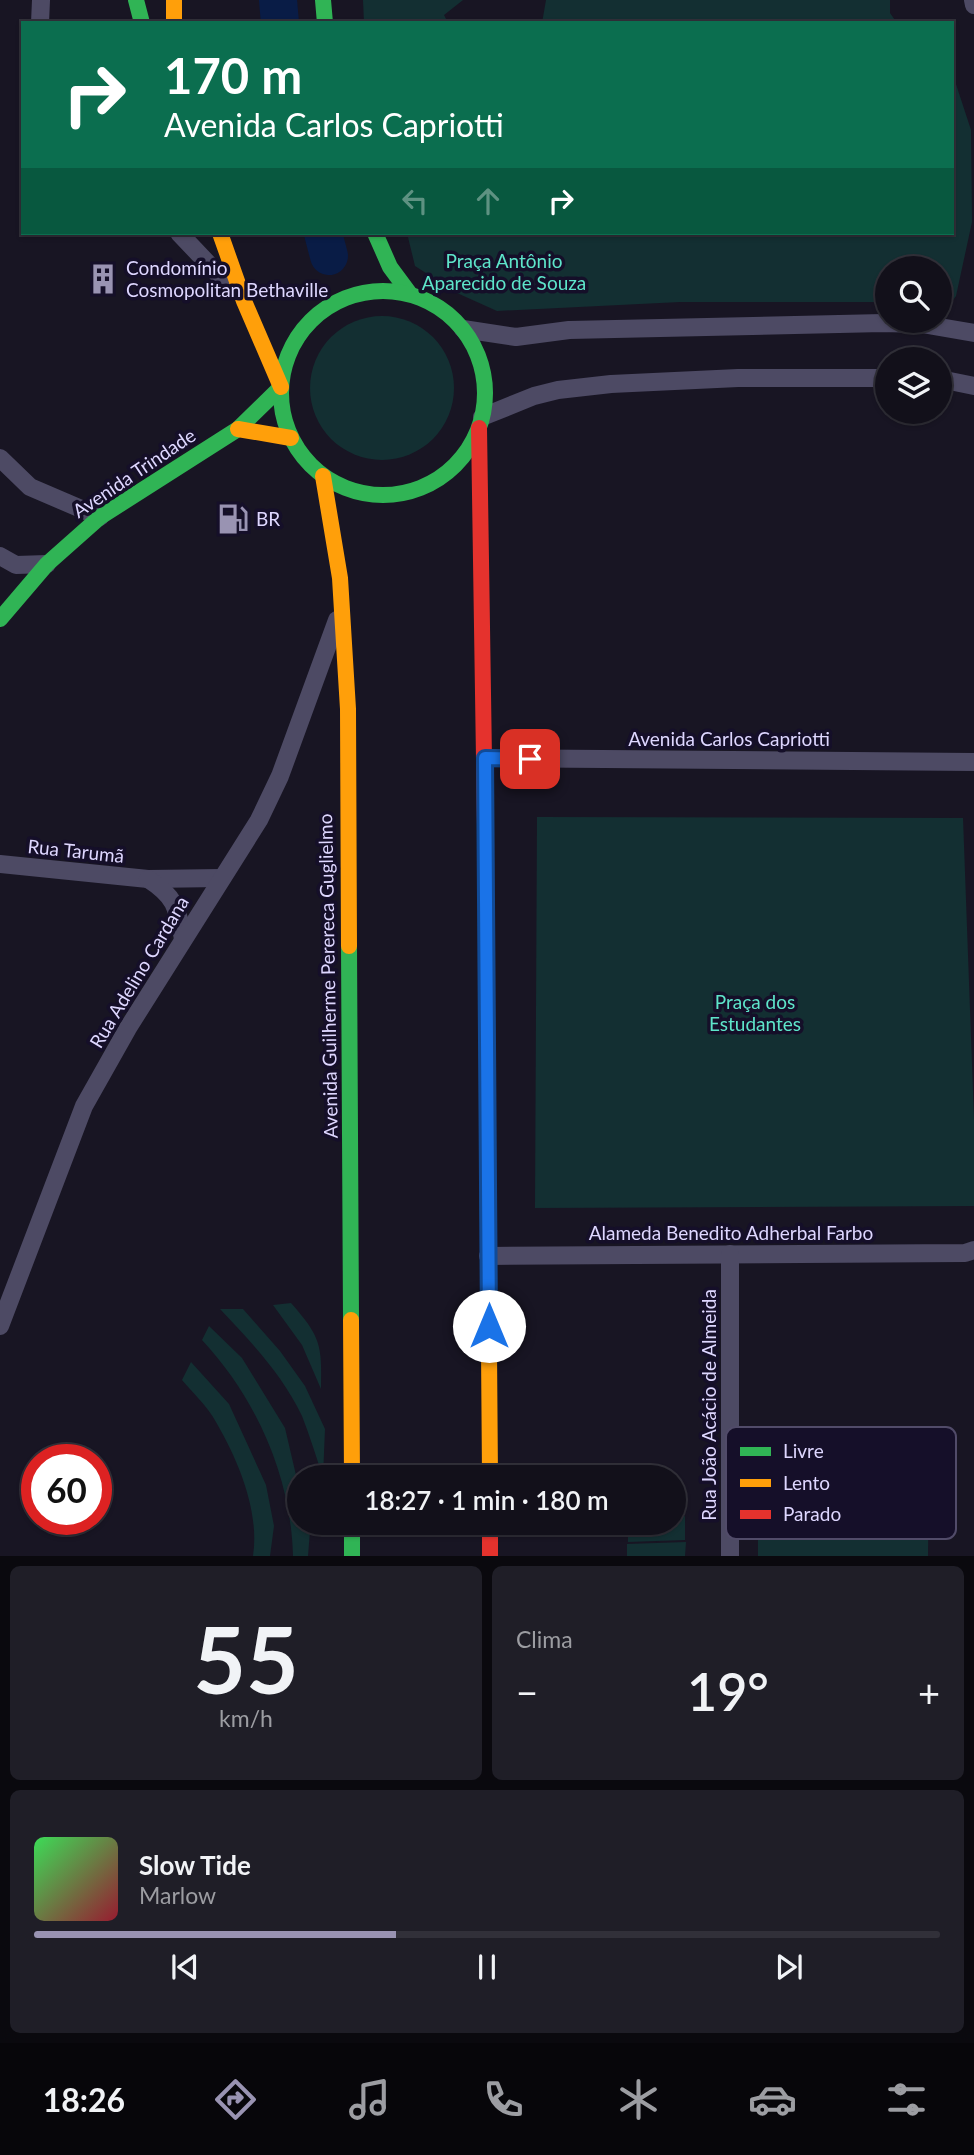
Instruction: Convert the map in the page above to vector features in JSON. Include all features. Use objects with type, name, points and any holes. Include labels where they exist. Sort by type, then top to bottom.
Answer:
[{"type":"main road","points":[[136,0],[141,21]]},
{"type":"main road","points":[[174,0],[174,21]]},
{"type":"main road","points":[[323,0],[325,21]]},
{"type":"main road","points":[[213,235],[234,271]]},
{"type":"main road","points":[[221,235],[244,301],[281,387]]},
{"type":"main road","points":[[376,235],[390,267],[410,294]]},
{"type":"main road","points":[[480,423],[467,451],[441,478],[418,489],[394,495],[369,495],[345,488],[323,476],[300,454],[291,438],[283,414],[281,387],[288,355],[311,321],[330,305],[353,295],[377,290],[410,294],[445,311],[463,329],[477,352],[484,377],[478,505],[485,758],[490,1465]]},
{"type":"main road","name":"Avenida Trindade","points":[[0,619],[47,564],[100,517],[238,429],[281,387]]},
{"type":"main road","points":[[238,429],[291,438]]},
{"type":"main road","name":"Avenida Guilherme Perereca Guglielmo","points":[[323,476],[336,549],[348,709],[352,1465]]},
{"type":"main road","points":[[352,1535],[352,1556]]},
{"type":"main road","points":[[490,1535],[490,1556]]},
{"type":"street","points":[[40,21],[41,0]]},
{"type":"street","points":[[180,235],[244,301]]},
{"type":"street","points":[[463,329],[516,337],[569,330],[883,323],[922,324],[974,333]]},
{"type":"street","points":[[480,423],[534,396],[591,386],[738,378],[875,378]]},
{"type":"street","points":[[952,381],[974,386]]},
{"type":"street","points":[[0,458],[30,487],[100,517]]},
{"type":"street","points":[[0,556],[16,565],[47,564]]},
{"type":"street","name":"Rua Adelino Cardana","points":[[0,1326],[84,1107],[128,1028],[259,820],[280,776],[342,607]]},
{"type":"street","name":"Avenida Carlos Capriotti","points":[[485,758],[974,762]]},
{"type":"street","name":"Rua Tarumã","points":[[0,864],[148,879],[222,878]]},
{"type":"street","name":"Rua Tarumã","points":[[148,879],[164,889],[175,903],[183,939]]},
{"type":"street","name":"Alameda Benedito Adherbal Farbo","points":[[488,1256],[971,1253]]},
{"type":"street","name":"Rua João Acácio de Almeida","points":[[730,1254],[730,1427]]},
{"type":"green space","points":[[363,0],[463,0],[444,15],[447,21],[364,21]]},
{"type":"green space","points":[[546,0],[890,0],[890,13],[896,21],[542,21]]},
{"type":"green space","name":"Praça Antônio Aparecido de Souza","points":[[954,78],[971,130],[972,222],[956,296],[952,302],[952,256],[875,256],[875,302],[680,302],[497,311],[457,293],[415,266],[407,235],[954,235]]},
{"type":"green space","points":[[382,316],[410,321],[433,337],[449,360],[454,388],[449,416],[433,439],[410,455],[382,460],[354,455],[331,439],[315,416],[310,388],[315,360],[331,337],[354,321]]},
{"type":"green space","name":"Praça dos Estudantes","points":[[537,817],[963,818],[974,1119],[974,1206],[535,1208]]},
{"type":"green space","points":[[291,1303],[318,1342],[321,1389],[302,1345],[273,1305]]},
{"type":"green space","points":[[220,1309],[243,1309],[280,1351],[305,1386],[325,1429],[324,1465],[319,1465],[302,1416],[285,1386]]},
{"type":"green space","points":[[209,1326],[242,1358],[285,1428],[294,1465],[287,1465],[287,1503],[278,1468],[254,1413],[239,1387],[202,1340]]},
{"type":"green space","points":[[191,1362],[229,1404],[266,1485],[274,1526],[270,1556],[253,1556],[253,1520],[245,1484],[213,1417],[182,1380]]},
{"type":"green space","points":[[292,1535],[310,1535],[308,1556],[293,1556]]},
{"type":"green space","points":[[628,1535],[685,1535],[685,1540],[628,1542]]},
{"type":"green space","points":[[758,1539],[928,1539],[928,1556],[758,1556]]},
{"type":"green space","points":[[686,1542],[685,1556],[627,1556],[627,1544]]},
{"type":"waterway","points":[[278,0],[280,21]]},
{"type":"waterway","points":[[324,235],[329,256]]},
{"type":"traffic: fast","points":[[136,0],[141,21]]},
{"type":"traffic: fast","points":[[323,0],[325,21]]},
{"type":"traffic: fast","points":[[376,235],[390,267],[410,294]]},
{"type":"traffic: fast","points":[[383,291],[422,299],[440,308],[455,321],[468,336],[477,354],[485,393],[477,432],[468,450],[455,465],[440,478],[422,487],[383,495],[344,487],[326,478],[311,465],[298,450],[289,432],[281,393],[289,354],[298,336],[311,321],[326,308],[344,299],[383,291]]},
{"type":"traffic: fast","points":[[0,619],[47,564],[100,517],[238,429],[281,387]]},
{"type":"traffic: fast","points":[[486,891],[488,1222]]},
{"type":"traffic: fast","points":[[349,946],[351,1320]]},
{"type":"traffic: fast","points":[[352,1535],[352,1556]]},
{"type":"traffic: slow","points":[[174,0],[174,21]]},
{"type":"traffic: slow","points":[[221,235],[244,301],[281,387]]},
{"type":"traffic: slow","points":[[238,429],[291,438]]},
{"type":"traffic: slow","points":[[323,476],[340,578],[348,709],[349,946]]},
{"type":"traffic: slow","points":[[488,1222],[490,1465]]},
{"type":"traffic: slow","points":[[351,1320],[352,1465]]},
{"type":"traffic: jam","points":[[479,428],[486,891]]},
{"type":"traffic: jam","points":[[490,1535],[490,1556]]},
{"type":"place","name":"Condomínio Cosmopolitan Bethaville","points":[[103,279]]},
{"type":"place","name":"BR","points":[[233,519]]},
{"type":"route","points":[[489,1326],[485,758],[530,759]]}]
